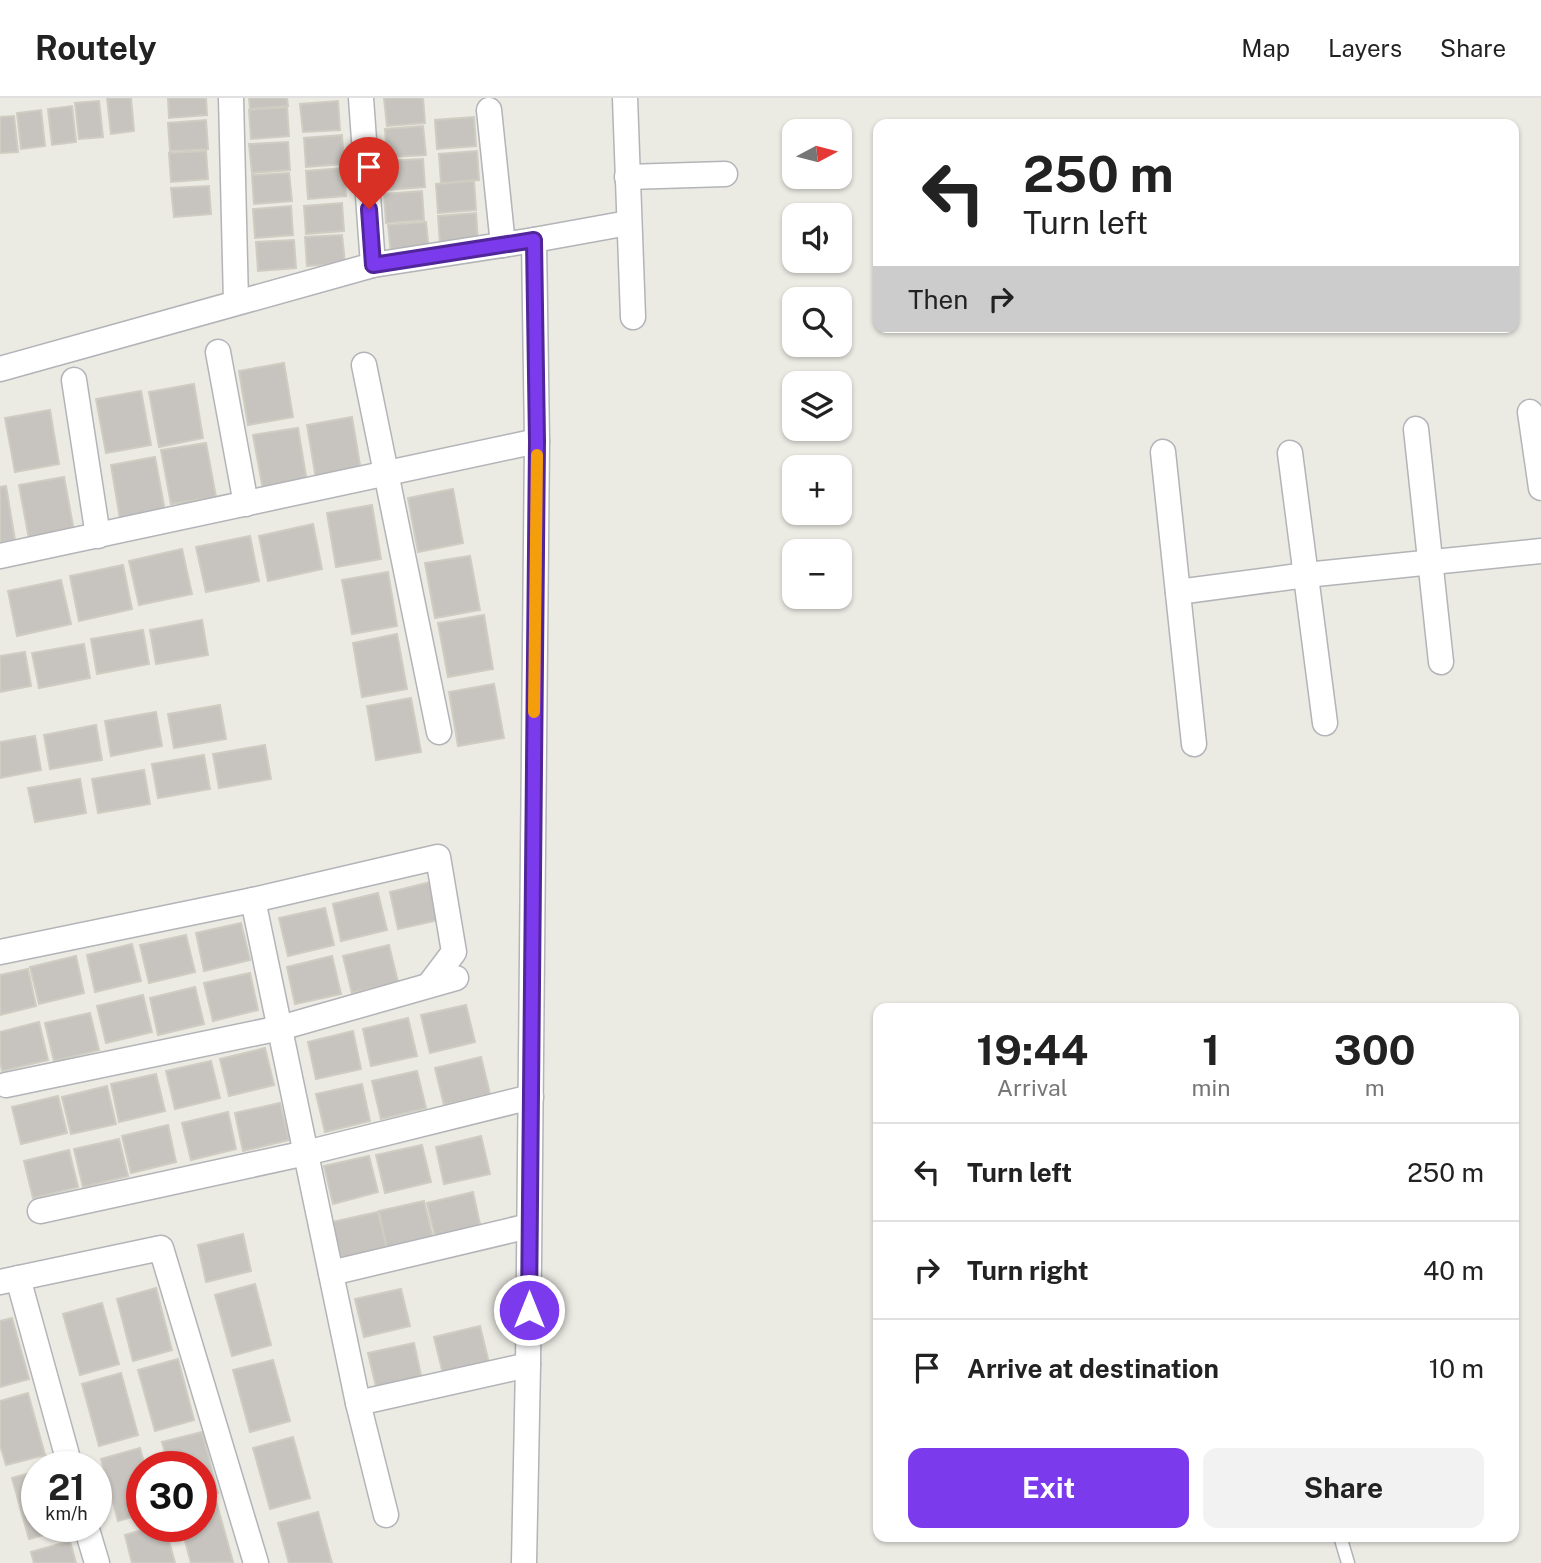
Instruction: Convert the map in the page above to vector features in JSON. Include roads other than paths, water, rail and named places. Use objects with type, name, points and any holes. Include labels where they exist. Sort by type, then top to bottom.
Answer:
[{"type":"street","points":[[231,98],[236,302]]},
{"type":"street","points":[[361,98],[373,265]]},
{"type":"street","points":[[625,98],[633,317]]},
{"type":"street","points":[[489,110],[503,245]]},
{"type":"street","points":[[627,177],[725,174]]},
{"type":"street","points":[[0,369],[373,265],[628,223]]},
{"type":"street","points":[[524,1563],[540,239]]},
{"type":"street","points":[[218,352],[246,504]]},
{"type":"street","points":[[364,365],[439,732]]},
{"type":"street","points":[[74,380],[98,536]]},
{"type":"street","points":[[1530,412],[1541,488]]},
{"type":"street","points":[[1416,429],[1441,662]]},
{"type":"street","points":[[0,556],[537,441]]},
{"type":"street","points":[[1163,452],[1194,744]]},
{"type":"street","points":[[1290,453],[1325,723]]},
{"type":"street","points":[[1178,592],[1306,575],[1541,551]]},
{"type":"street","points":[[0,952],[253,900],[438,857],[454,952],[429,985]]},
{"type":"street","points":[[253,900],[358,1403],[386,1515]]},
{"type":"street","points":[[6,1085],[280,1028],[456,978]]},
{"type":"street","points":[[40,1211],[306,1153],[531,1097]]},
{"type":"street","points":[[331,1273],[529,1226]]},
{"type":"street","points":[[65,1451],[9,1280],[161,1248],[256,1563]]},
{"type":"street","points":[[358,1403],[528,1365]]},
{"type":"street","points":[[91,1542],[97,1563]]},
{"type":"lane","points":[[1342,1542],[1348,1563]]}]
